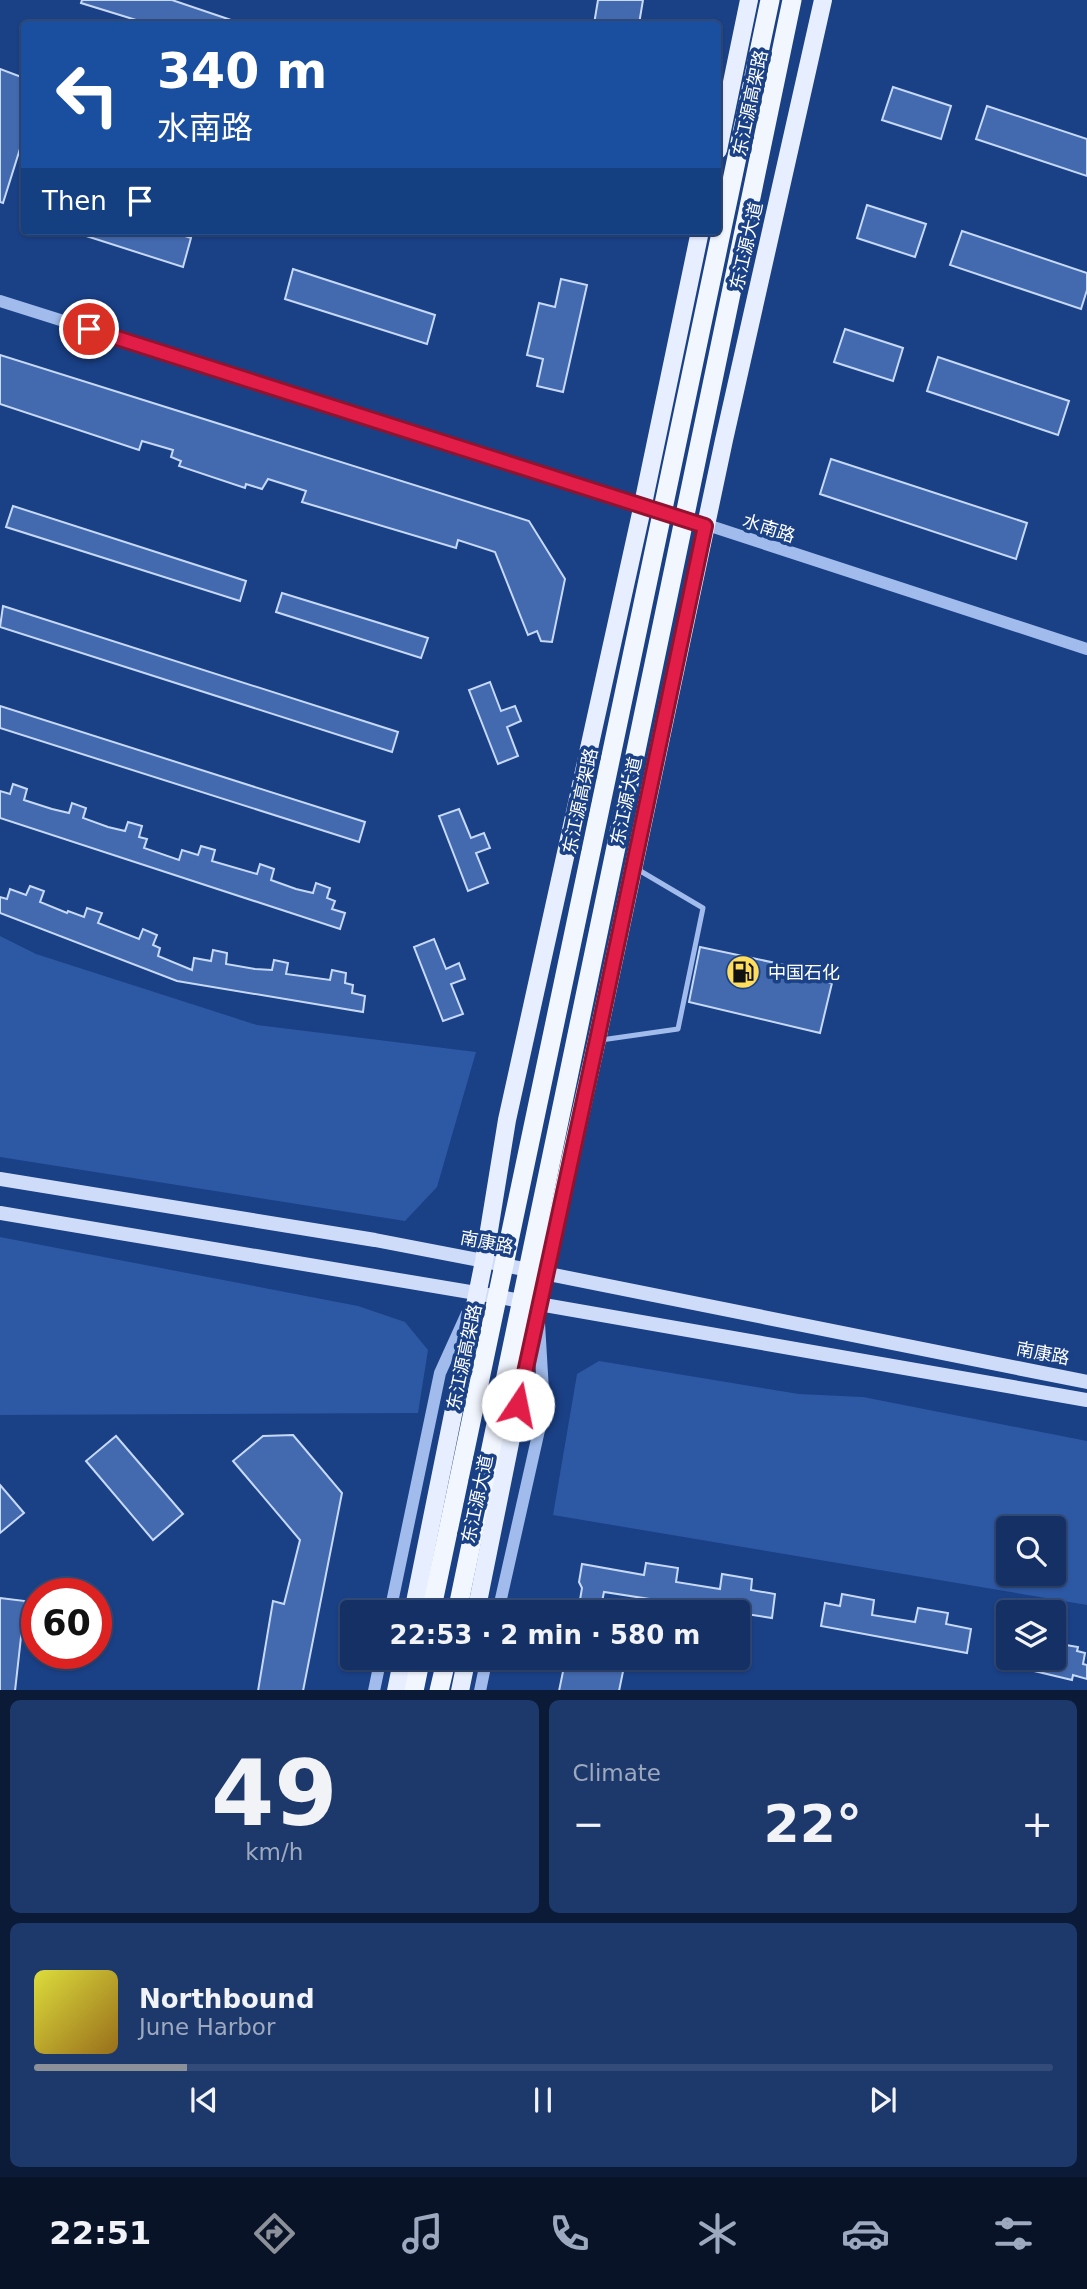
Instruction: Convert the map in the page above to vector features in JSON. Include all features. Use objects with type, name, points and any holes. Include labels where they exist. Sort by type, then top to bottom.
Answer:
[{"type":"highway","name":"东江源高架路","points":[[721,229],[769,0]]},
{"type":"highway","name":"东江源高架路","points":[[459,1600],[792,0]]},
{"type":"highway","name":"东江源高架路","points":[[434,1600],[720,235]]},
{"type":"highway","points":[[414,1690],[419,1670]]},
{"type":"highway","points":[[439,1690],[444,1670]]},
{"type":"main road","points":[[721,136],[750,0]]},
{"type":"main road","name":"东江源大道","points":[[478,1600],[538,1304],[597,1040],[705,526],[823,0]]},
{"type":"main road","points":[[415,1600],[484,1261],[507,1120],[643,505],[699,235]]},
{"type":"main road","name":"南康路","points":[[0,1179],[484,1261],[1087,1382]]},
{"type":"main road","points":[[0,1213],[1087,1400]]},
{"type":"main road","points":[[396,1690],[400,1670]]},
{"type":"main road","points":[[460,1690],[464,1670]]},
{"type":"street","name":"水南路","points":[[0,301],[1087,649]]},
{"type":"street","points":[[393,1600],[440,1373],[477,1293]]},
{"type":"street","points":[[501,1600],[544,1408],[538,1304]]},
{"type":"street","points":[[374,1690],[378,1670]]},
{"type":"street","points":[[480,1690],[485,1670]]},
{"type":"lane","points":[[597,1040],[678,1029],[703,908],[634,867]]},
{"type":"shaded area","points":[[0,936],[36,954],[257,1025],[476,1052],[437,1187],[405,1221],[0,1157]]},
{"type":"shaded area","points":[[0,1237],[358,1306],[405,1322],[428,1350],[418,1413],[0,1415]]},
{"type":"shaded area","points":[[599,1361],[799,1394],[863,1397],[1087,1441],[1087,1605],[1066,1600],[553,1515],[577,1374]]},
{"type":"building","points":[[82,0],[172,0],[234,21],[139,21],[81,3]]},
{"type":"building","points":[[598,0],[643,0],[640,21],[594,21]]},
{"type":"building","points":[[0,69],[21,77],[21,146],[3,203],[0,202]]},
{"type":"building","points":[[893,87],[951,106],[941,139],[882,120]]},
{"type":"building","points":[[987,106],[1087,139],[1087,176],[976,139]]},
{"type":"building","points":[[867,205],[926,224],[915,257],[857,238]]},
{"type":"building","points":[[962,231],[1087,273],[1087,290],[1081,309],[950,265]]},
{"type":"building","points":[[83,235],[182,235],[191,238],[183,267]]},
{"type":"building","points":[[293,269],[435,315],[427,344],[285,299]]},
{"type":"building","points":[[561,279],[587,285],[563,392],[537,386],[543,359],[527,355],[539,303],[555,307]]},
{"type":"building","points":[[845,329],[903,348],[893,381],[834,362]]},
{"type":"building","points":[[0,355],[529,521],[565,579],[552,642],[541,641],[537,631],[528,635],[495,552],[458,540],[456,548],[302,502],[306,491],[268,479],[262,489],[246,484],[245,488],[179,466],[181,461],[171,457],[173,450],[142,441],[139,450],[0,404]]},
{"type":"building","points":[[938,357],[1069,401],[1058,435],[927,391]]},
{"type":"building","points":[[831,459],[1027,523],[1016,559],[820,494]]},
{"type":"building","points":[[13,506],[246,581],[240,601],[6,527]]},
{"type":"building","points":[[282,593],[428,638],[421,658],[276,612]]},
{"type":"building","points":[[3,606],[398,732],[392,752],[0,627]]},
{"type":"building","points":[[490,682],[501,711],[515,706],[521,721],[507,727],[518,756],[498,764],[469,690]]},
{"type":"building","points":[[0,706],[365,822],[359,842],[0,728]]},
{"type":"building","points":[[13,784],[27,789],[24,800],[69,813],[72,803],[86,808],[83,818],[125,831],[128,822],[142,826],[139,837],[147,839],[144,848],[179,860],[182,850],[198,855],[201,846],[215,850],[212,861],[257,874],[260,864],[274,869],[271,880],[296,889],[313,893],[316,883],[330,888],[327,898],[335,901],[332,909],[345,913],[340,929],[0,818],[0,791],[10,794]]},
{"type":"building","points":[[459,809],[471,838],[484,833],[490,848],[476,853],[488,883],[468,891],[439,816]]},
{"type":"building","points":[[30,886],[44,891],[40,902],[67,913],[68,911],[84,917],[87,908],[102,913],[98,923],[139,939],[143,929],[157,935],[153,945],[160,948],[158,956],[192,970],[194,958],[211,961],[213,950],[227,953],[226,964],[272,970],[274,960],[288,963],[286,974],[330,980],[332,970],[346,973],[345,983],[353,985],[352,993],[365,996],[363,1012],[177,981],[0,913],[0,897],[7,899],[10,889],[26,895]]},
{"type":"building","points":[[434,939],[446,969],[459,963],[465,979],[451,984],[463,1014],[443,1021],[414,947]]},
{"type":"building","points":[[700,947],[804,969],[802,977],[832,983],[820,1033],[689,1002]]},
{"type":"building","points":[[293,1435],[342,1493],[303,1690],[258,1690],[273,1601],[284,1604],[300,1540],[233,1461],[263,1436]]},
{"type":"building","points":[[116,1436],[183,1514],[153,1540],[86,1461]]},
{"type":"building","points":[[0,1485],[24,1513],[0,1533]]},
{"type":"building","points":[[646,1563],[678,1568],[676,1582],[720,1589],[722,1574],[752,1579],[751,1590],[775,1594],[772,1618],[750,1615],[750,1600],[656,1600],[604,1592],[602,1600],[580,1600],[582,1564],[644,1575]]},
{"type":"building","points":[[842,1594],[874,1600],[872,1615],[915,1622],[918,1608],[948,1613],[946,1624],[971,1629],[967,1653],[821,1626],[825,1603],[840,1606]]},
{"type":"building","points":[[0,1598],[21,1601],[21,1637],[15,1690],[0,1690]]},
{"type":"building","points":[[1066,1645],[1078,1647],[1077,1651],[1085,1653],[1083,1664],[1087,1665],[1087,1679],[1073,1675],[1072,1680],[1030,1670],[1066,1670]]},
{"type":"building","points":[[563,1670],[623,1670],[619,1690],[559,1690]]},
{"type":"place","name":"中国石化","points":[[743,972]]},
{"type":"route","points":[[89,329],[705,526],[518,1405]]}]
